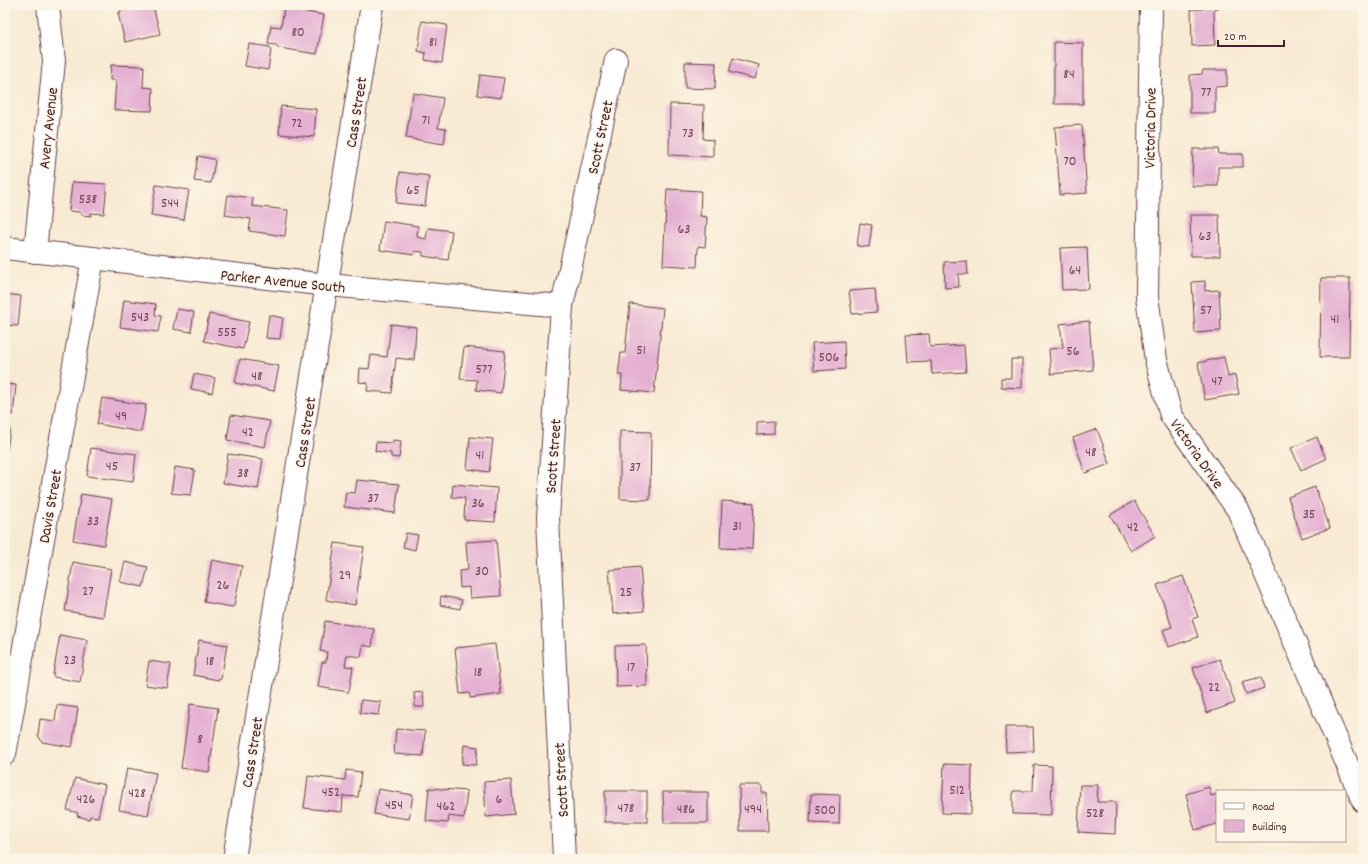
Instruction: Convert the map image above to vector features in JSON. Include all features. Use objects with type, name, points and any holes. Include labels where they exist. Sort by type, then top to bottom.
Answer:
[{"type":"street","name":"Avery Avenue","points":[[35,252],[54,61],[48,5]]},
{"type":"street","name":"Cass Street","points":[[234,859],[328,285],[372,5]]},
{"type":"street","name":"Victoria Drive","points":[[1149,5],[1147,297],[1156,360],[1171,415],[1238,510],[1363,801]]},
{"type":"street","name":"Scott Street","points":[[564,859],[548,518],[562,306],[616,60]]},
{"type":"street","name":"Parker Avenue South","points":[[5,248],[328,285],[562,306]]},
{"type":"street","name":"Davis Street","points":[[5,754],[93,258]]},
{"type":"building","points":[[120,5],[153,5],[160,34],[125,42],[118,13],[121,12]]},
{"type":"building","points":[[1203,5],[1221,5],[1221,8],[1214,9],[1215,45],[1192,46],[1191,9],[1203,9]]},
{"type":"building","points":[[284,8],[324,15],[317,54],[279,48],[276,45],[268,44],[271,26],[281,27]]},
{"type":"building","points":[[422,21],[447,25],[442,63],[425,60],[426,53],[418,51]]},
{"type":"building","points":[[1054,42],[1083,43],[1083,104],[1054,104]]},
{"type":"building","points":[[249,44],[270,47],[271,50],[268,70],[245,66]]},
{"type":"building","points":[[733,58],[759,65],[755,79],[729,72]]},
{"type":"building","points":[[685,62],[716,63],[715,89],[685,88]]},
{"type":"building","points":[[111,65],[144,66],[143,87],[153,88],[152,111],[114,110],[116,80],[110,80]]},
{"type":"building","points":[[1203,70],[1227,70],[1227,86],[1215,87],[1215,113],[1190,113],[1190,75],[1202,74]]},
{"type":"building","points":[[480,75],[504,78],[501,98],[477,95]]},
{"type":"building","points":[[413,93],[443,98],[438,128],[446,129],[444,144],[406,138]]},
{"type":"building","points":[[670,104],[704,105],[703,139],[713,140],[713,157],[669,155]]},
{"type":"building","points":[[281,106],[316,109],[314,137],[279,134]]},
{"type":"building","points":[[1082,125],[1087,193],[1060,195],[1055,127]]},
{"type":"building","points":[[1193,149],[1218,149],[1219,154],[1243,154],[1243,167],[1218,167],[1218,186],[1192,186]]},
{"type":"building","points":[[198,156],[213,159],[215,161],[211,183],[194,181]]},
{"type":"building","points":[[400,172],[429,176],[425,206],[396,203]]},
{"type":"building","points":[[72,182],[107,184],[104,214],[91,213],[91,216],[82,215],[79,212],[69,211]]},
{"type":"building","points":[[156,185],[189,190],[184,220],[151,215]]},
{"type":"building","points":[[667,189],[701,191],[700,216],[707,217],[705,247],[698,246],[697,267],[663,265]]},
{"type":"building","points":[[228,195],[253,198],[252,206],[288,210],[285,236],[249,231],[251,219],[225,215]]},
{"type":"building","points":[[1190,215],[1219,215],[1220,256],[1191,256]]},
{"type":"building","points":[[384,221],[418,226],[417,237],[426,239],[428,228],[452,231],[448,260],[423,256],[423,252],[415,251],[414,255],[380,250]]},
{"type":"building","points":[[860,223],[872,225],[869,247],[857,246]]},
{"type":"building","points":[[1087,247],[1089,289],[1062,290],[1060,248]]},
{"type":"building","points":[[967,261],[968,274],[958,274],[959,287],[945,288],[944,262]]},
{"type":"building","points":[[1321,278],[1350,278],[1349,357],[1320,357]]},
{"type":"building","points":[[1205,281],[1205,291],[1219,290],[1221,331],[1195,333],[1192,282]]},
{"type":"building","points":[[875,289],[877,312],[852,314],[849,291]]},
{"type":"building","points":[[5,294],[21,296],[18,326],[5,325]]},
{"type":"building","points":[[124,300],[156,304],[155,315],[161,316],[158,332],[120,327]]},
{"type":"building","points":[[630,304],[663,308],[654,393],[621,390],[622,375],[618,375],[621,353],[625,353]]},
{"type":"building","points":[[177,309],[194,312],[191,332],[173,329]]},
{"type":"building","points":[[209,314],[249,322],[243,349],[204,341]]},
{"type":"building","points":[[269,315],[283,318],[280,339],[266,338]]},
{"type":"building","points":[[1089,321],[1093,370],[1051,374],[1049,349],[1063,348],[1060,324]]},
{"type":"building","points":[[391,324],[416,327],[414,360],[396,358],[392,393],[367,391],[368,383],[359,382],[360,368],[369,369],[371,355],[387,357]]},
{"type":"building","points":[[929,334],[930,347],[964,345],[966,372],[932,374],[931,361],[908,362],[906,335]]},
{"type":"building","points":[[844,341],[845,369],[814,371],[812,343]]},
{"type":"building","points":[[464,347],[505,351],[501,393],[476,390],[477,380],[460,379]]},
{"type":"building","points":[[1224,357],[1228,377],[1235,375],[1239,394],[1205,400],[1198,363]]},
{"type":"building","points":[[240,359],[279,366],[274,391],[235,383]]},
{"type":"building","points":[[1011,359],[1022,359],[1022,388],[1001,387],[1001,378],[1011,378]]},
{"type":"building","points":[[194,374],[215,378],[212,393],[191,389]]},
{"type":"building","points":[[5,384],[16,385],[13,415],[5,414]]},
{"type":"building","points":[[102,398],[146,405],[141,432],[97,424]]},
{"type":"building","points":[[231,415],[270,421],[265,447],[227,440]]},
{"type":"building","points":[[774,421],[774,434],[757,435],[757,422]]},
{"type":"building","points":[[5,428],[10,429],[6,458],[5,458]]},
{"type":"building","points":[[1097,429],[1110,464],[1085,473],[1073,438]]},
{"type":"building","points":[[620,431],[651,432],[650,500],[620,499]]},
{"type":"building","points":[[470,437],[493,439],[489,472],[467,469]]},
{"type":"building","points":[[1317,437],[1326,459],[1301,470],[1291,448]]},
{"type":"building","points":[[393,440],[401,441],[399,458],[391,457],[391,453],[375,451],[376,442],[393,443]]},
{"type":"building","points":[[91,448],[136,454],[133,482],[87,476]]},
{"type":"building","points":[[228,454],[263,459],[258,489],[223,483]]},
{"type":"building","points":[[175,467],[195,470],[191,495],[171,493]]},
{"type":"building","points":[[357,480],[399,484],[395,513],[344,507],[346,492],[355,493]]},
{"type":"building","points":[[453,484],[497,488],[495,522],[464,520],[465,498],[452,497]]},
{"type":"building","points":[[1315,487],[1330,528],[1302,538],[1288,497]]},
{"type":"building","points":[[81,494],[112,499],[104,545],[73,540]]},
{"type":"building","points":[[722,501],[754,503],[752,549],[720,548]]},
{"type":"building","points":[[1134,501],[1155,536],[1131,551],[1110,515]]},
{"type":"building","points":[[406,533],[418,535],[415,550],[403,547]]},
{"type":"building","points":[[496,540],[501,596],[470,598],[469,587],[460,588],[459,571],[468,570],[466,542]]},
{"type":"building","points":[[335,543],[364,547],[355,605],[326,600]]},
{"type":"building","points":[[212,560],[242,566],[234,606],[232,607],[204,602]]},
{"type":"building","points":[[73,562],[111,569],[103,617],[65,611]]},
{"type":"building","points":[[125,562],[148,567],[143,587],[120,582]]},
{"type":"building","points":[[640,567],[644,611],[613,614],[609,570]]},
{"type":"building","points":[[1183,576],[1198,617],[1192,619],[1198,637],[1169,647],[1163,630],[1172,627],[1157,585]]},
{"type":"building","points":[[441,596],[462,600],[460,609],[440,605]]},
{"type":"building","points":[[325,621],[374,629],[372,647],[363,645],[361,657],[347,655],[345,666],[353,667],[349,692],[318,687],[322,662],[326,662],[327,652],[320,651]]},
{"type":"building","points":[[60,635],[87,640],[80,682],[54,677],[53,675]]},
{"type":"building","points":[[199,640],[227,645],[221,679],[218,680],[193,675]]},
{"type":"building","points":[[495,644],[501,694],[470,698],[470,693],[460,694],[455,648]]},
{"type":"building","points":[[646,645],[647,686],[616,687],[615,646]]},
{"type":"building","points":[[1220,659],[1235,703],[1207,713],[1193,668]]},
{"type":"building","points":[[149,661],[171,664],[167,688],[145,685]]},
{"type":"building","points":[[1261,677],[1264,688],[1246,694],[1242,682]]},
{"type":"building","points":[[423,692],[424,707],[415,707],[414,693]]},
{"type":"building","points":[[361,700],[381,702],[379,715],[360,713]]},
{"type":"building","points":[[190,704],[218,708],[209,772],[181,768]]},
{"type":"building","points":[[57,705],[78,708],[72,747],[42,742],[38,735],[40,719],[55,721]]},
{"type":"building","points":[[1005,727],[1033,727],[1034,751],[1006,752]]},
{"type":"building","points":[[396,729],[425,731],[423,756],[394,754]]},
{"type":"building","points":[[464,745],[478,747],[476,765],[462,764]]},
{"type":"building","points":[[944,764],[972,765],[971,814],[942,813]]},
{"type":"building","points":[[1034,765],[1052,766],[1051,815],[1013,814],[1013,791],[1033,791]]},
{"type":"building","points":[[127,768],[156,773],[148,815],[119,810]]},
{"type":"building","points":[[346,770],[361,772],[358,797],[343,796],[342,812],[304,808],[308,776],[345,780]]},
{"type":"building","points":[[75,778],[105,785],[98,817],[90,816],[89,819],[77,816],[78,813],[67,810]]},
{"type":"building","points":[[511,780],[514,814],[486,817],[484,782]]},
{"type":"building","points":[[739,785],[762,785],[762,793],[767,793],[768,831],[740,831]]},
{"type":"building","points":[[1080,785],[1098,785],[1097,802],[1116,802],[1115,834],[1078,832]]},
{"type":"building","points":[[1209,787],[1211,796],[1216,794],[1216,824],[1195,830],[1186,794]]},
{"type":"building","points":[[429,788],[467,791],[464,818],[449,816],[448,823],[426,821]]},
{"type":"building","points":[[378,789],[413,795],[409,819],[374,814]]},
{"type":"building","points":[[605,791],[647,791],[647,822],[605,822]]},
{"type":"building","points":[[663,792],[708,792],[708,823],[664,823]]},
{"type":"building","points":[[811,794],[840,795],[839,824],[810,823]]}]
